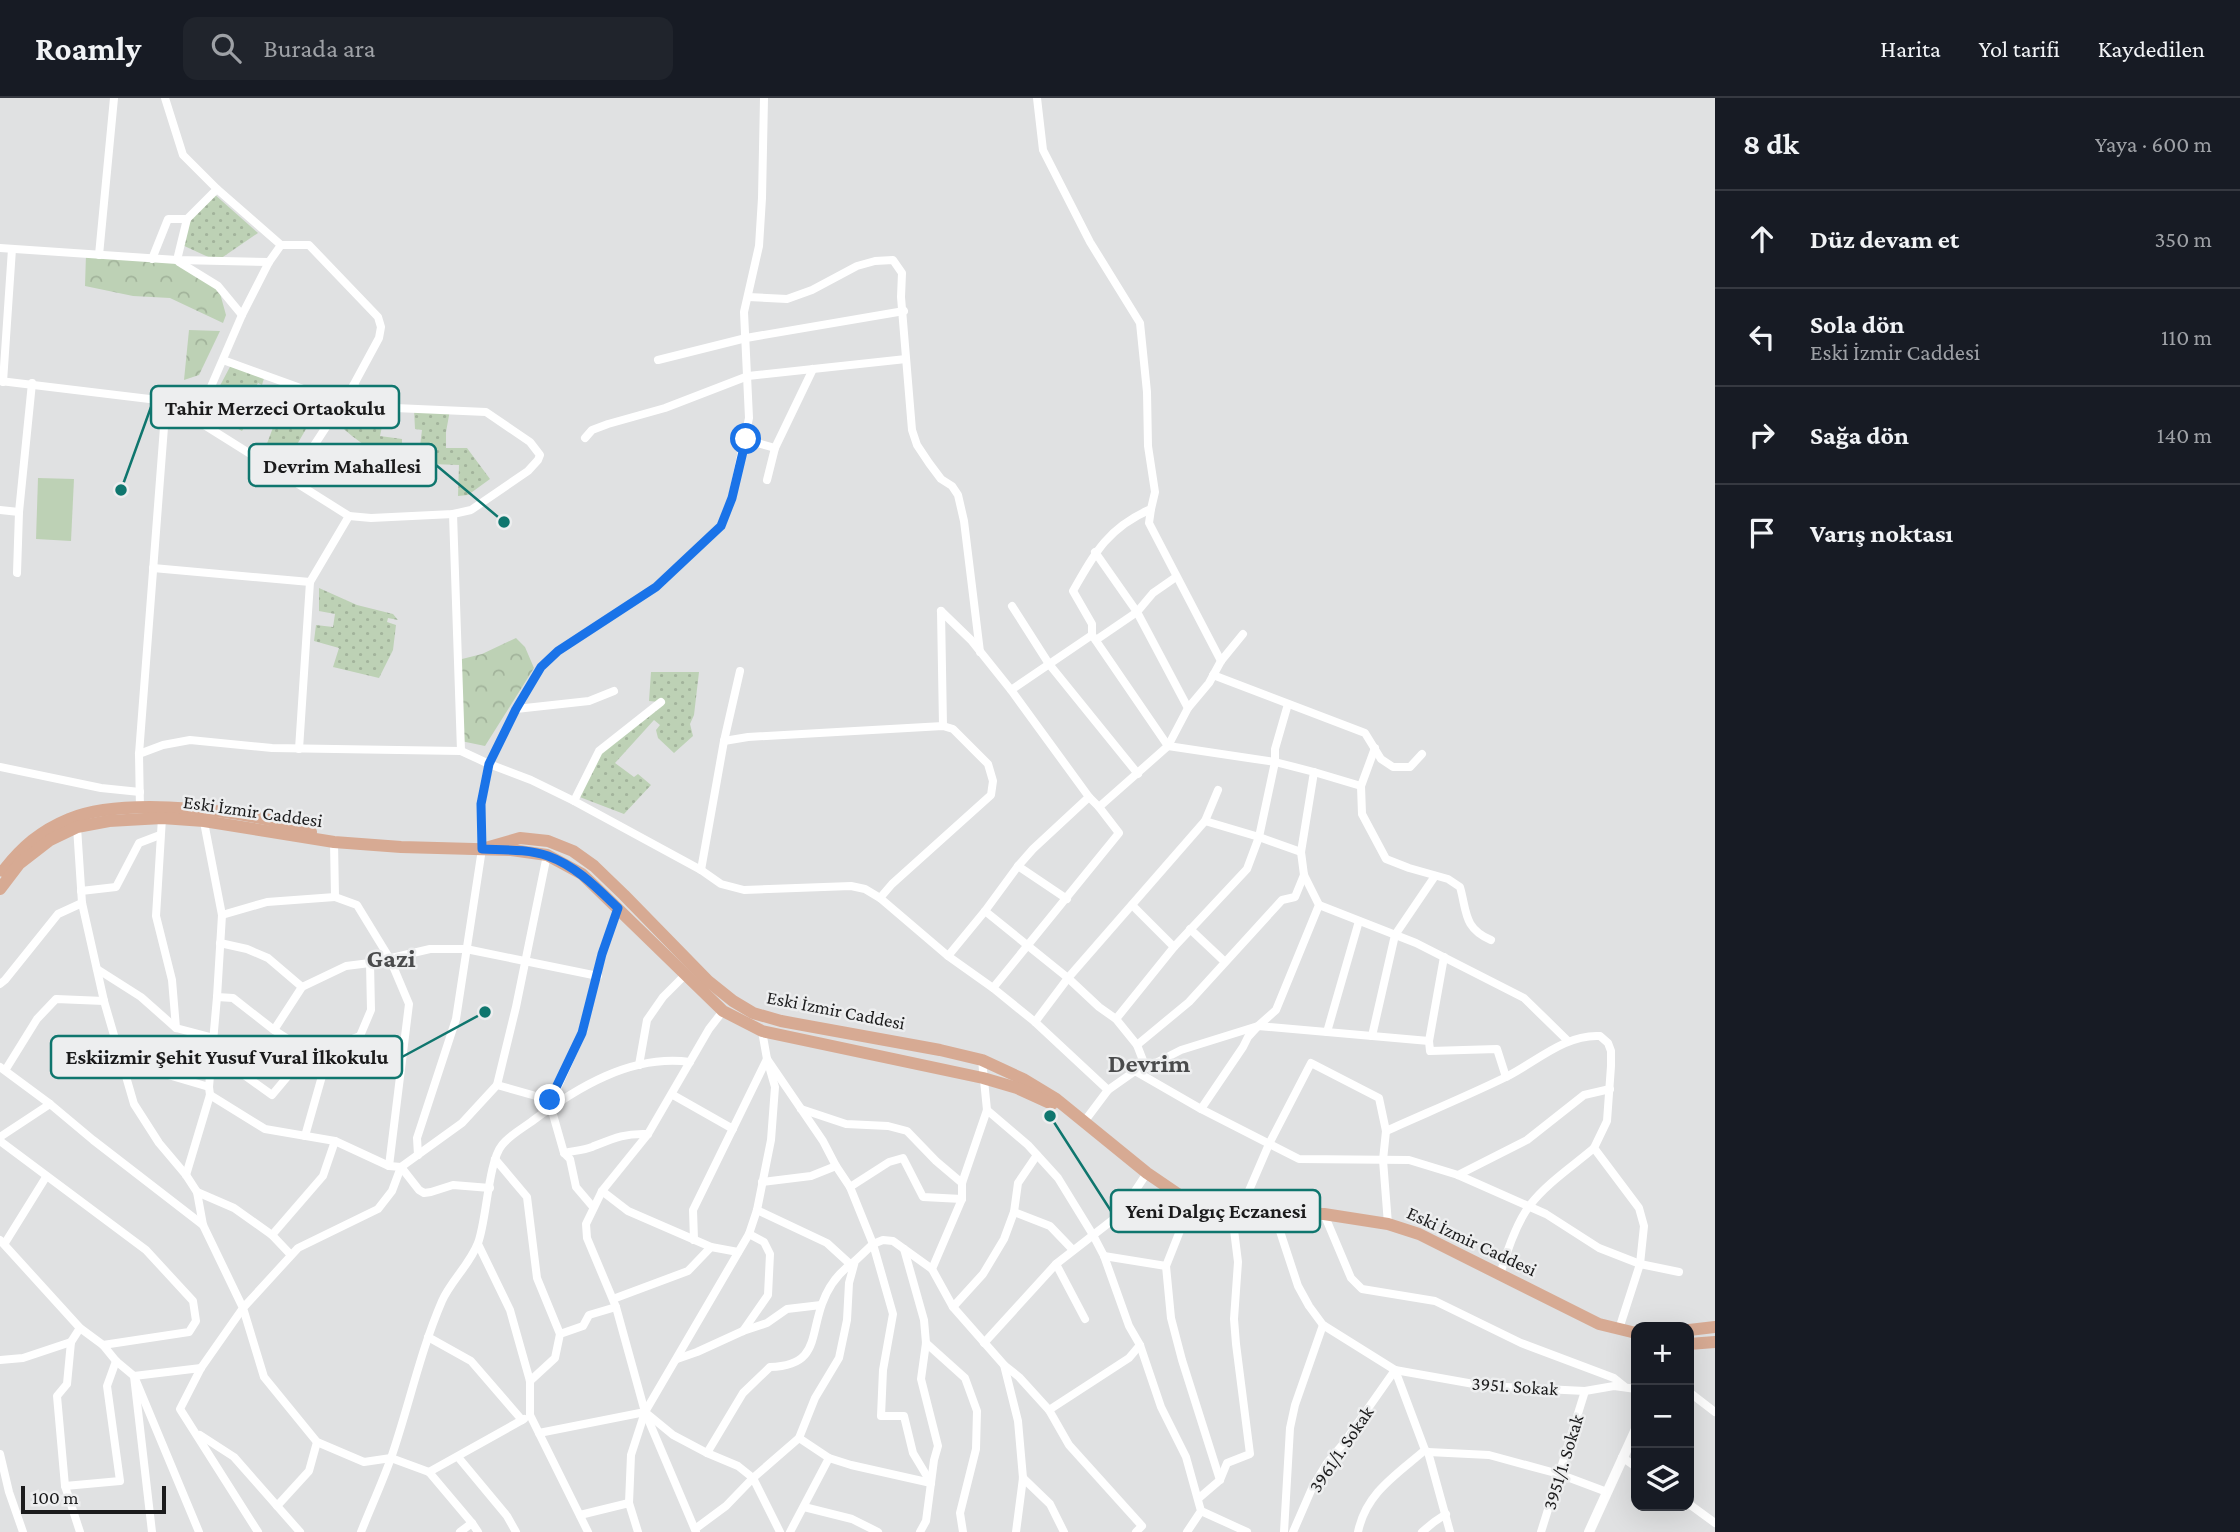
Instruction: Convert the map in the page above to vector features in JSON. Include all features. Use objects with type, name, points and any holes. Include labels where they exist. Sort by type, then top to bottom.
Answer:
[{"type":"main road","points":[[0,875],[21,848],[44,831],[70,818],[95,811],[203,815]]},
{"type":"main road","name":"Eski İzmir Caddesi","points":[[0,889],[19,864],[50,840],[76,827],[140,814],[162,818],[203,815],[334,842],[511,850],[547,855],[582,874],[723,1011],[762,1031],[983,1078],[1017,1088],[1066,1108]]},
{"type":"main road","name":"Eski İzmir Caddesi","points":[[482,849],[520,838],[548,841],[573,852],[604,875],[708,981],[753,1013],[780,1021],[982,1060],[1023,1079],[1056,1099],[1147,1173],[1191,1203],[1235,1215],[1324,1214],[1388,1224],[1419,1234],[1599,1324],[1631,1332]]},
{"type":"main road","points":[[1694,1329],[1715,1327]]},
{"type":"main road","points":[[1694,1344],[1715,1342]]},
{"type":"street","points":[[99,255],[114,98]]},
{"type":"street","points":[[165,98],[183,155],[281,245],[309,245],[377,317],[381,327],[379,338],[353,386],[292,479]]},
{"type":"street","points":[[418,1155],[416,1138],[456,1019],[482,849],[481,804],[489,764],[516,709],[541,667],[558,651],[656,587],[721,526],[732,498],[750,418],[744,313],[759,246],[764,98]]},
{"type":"street","points":[[1037,98],[1043,150],[1090,242],[1140,323],[1147,392],[1148,446],[1155,492],[1149,523],[1221,661]]},
{"type":"street","points":[[177,260],[187,219],[217,189]]},
{"type":"street","points":[[152,258],[168,219],[187,219]]},
{"type":"street","points":[[197,419],[242,315],[269,262],[281,245]]},
{"type":"street","points":[[0,248],[177,260],[269,262]]},
{"type":"street","points":[[12,249],[2,381],[166,401],[349,516],[371,518],[453,514],[471,510],[528,471],[540,455],[530,442],[486,412],[395,408],[353,386]]},
{"type":"street","points":[[177,260],[218,286],[242,315]]},
{"type":"street","points":[[748,297],[787,299],[812,290],[857,266],[875,261],[893,260],[902,273],[901,297],[912,430],[917,445],[941,479],[952,486],[958,495],[964,521],[980,652]]},
{"type":"street","points":[[658,360],[746,338],[904,311]]},
{"type":"street","points":[[585,438],[592,430],[665,408],[748,376],[906,359]]},
{"type":"street","points":[[223,360],[342,403]]},
{"type":"street","points":[[767,480],[775,448],[813,369]]},
{"type":"street","points":[[17,573],[19,512],[32,383]]},
{"type":"street","points":[[140,814],[139,754],[166,401]]},
{"type":"street","points":[[746,439],[775,448]]},
{"type":"street","points":[[1152,509],[1131,517],[1122,524],[1095,552],[1073,590],[1092,624],[1094,638],[1168,746],[1275,762],[1361,786]]},
{"type":"street","points":[[0,510],[19,512]]},
{"type":"street","points":[[453,514],[461,751]]},
{"type":"street","points":[[299,749],[310,582],[349,516]]},
{"type":"street","points":[[1095,552],[1137,612],[1188,708]]},
{"type":"street","points":[[153,568],[310,582]]},
{"type":"street","points":[[1011,690],[1049,664],[1137,612],[1153,593],[1176,578]]},
{"type":"street","points":[[1012,606],[1049,664],[1138,774]]},
{"type":"street","points":[[943,726],[941,611],[1011,690],[1088,797],[1119,833],[993,988]]},
{"type":"street","points":[[1099,807],[1168,746],[1188,708],[1243,634]]},
{"type":"street","points":[[701,870],[724,741],[740,671]]},
{"type":"street","points":[[1213,675],[1365,733],[1381,759],[1393,767],[1410,768],[1422,754]]},
{"type":"street","points":[[516,709],[589,701],[614,691]]},
{"type":"street","points":[[574,801],[598,751],[661,702]]},
{"type":"street","points":[[1116,1019],[1174,947],[1247,869],[1259,837],[1275,762],[1275,749],[1288,704]]},
{"type":"street","points":[[724,741],[748,737],[943,726],[953,729],[988,764],[993,781],[991,795],[892,884],[880,898]]},
{"type":"street","points":[[139,754],[163,745],[190,740],[299,749],[461,751],[574,801],[701,870],[721,884],[744,890],[851,886],[865,889],[880,898],[948,956],[1035,1022],[1108,1090]]},
{"type":"street","points":[[1375,748],[1361,786],[1362,814],[1386,859],[1409,869],[1448,879],[1460,887],[1467,917],[1472,926],[1479,934],[1491,940]]},
{"type":"street","points":[[0,767],[101,788],[140,792]]},
{"type":"street","points":[[1314,772],[1301,852],[1304,876],[1319,905],[1395,934],[1524,998],[1568,1041]]},
{"type":"street","points":[[1035,1022],[1068,978],[1205,821],[1218,790]]},
{"type":"street","points":[[948,956],[1032,849],[1088,797]]},
{"type":"street","points":[[186,1175],[209,1091],[222,915],[203,815]]},
{"type":"street","points":[[162,818],[156,916],[172,980],[176,1028]]},
{"type":"street","points":[[1205,821],[1301,852]]},
{"type":"street","points":[[76,827],[82,903],[104,1001],[134,1104],[159,1143],[197,1192],[203,1225],[243,1308],[264,1377],[317,1442],[364,1462],[391,1458],[429,1472],[478,1532]]},
{"type":"street","points":[[82,891],[116,887],[139,843],[160,835]]},
{"type":"street","points":[[334,842],[335,897]]},
{"type":"street","points":[[255,1531],[180,1409],[201,1368],[243,1308],[290,1254],[305,1243],[378,1209],[392,1191],[401,1167],[462,1123],[497,1085],[526,962],[547,855]]},
{"type":"street","points":[[1018,866],[1067,899]]},
{"type":"street","points":[[1137,1045],[1189,1002],[1282,900],[1295,897],[1304,876]]},
{"type":"street","points":[[1372,1036],[1395,934],[1436,876]]},
{"type":"street","points":[[222,915],[267,902],[335,897],[357,905],[390,958],[409,1004],[389,1166]]},
{"type":"street","points":[[0,984],[58,914],[82,903]]},
{"type":"street","points":[[1132,905],[1174,947]]},
{"type":"street","points":[[1201,1109],[1248,1037],[1276,1010],[1319,905]]},
{"type":"street","points":[[593,1207],[576,1188],[570,1159],[564,1153],[550,1104],[582,1033],[602,954],[618,908]]},
{"type":"street","points":[[985,911],[1116,1019],[1137,1045],[1146,1068]]},
{"type":"street","points":[[1327,1032],[1359,920]]},
{"type":"street","points":[[1190,929],[1225,962]]},
{"type":"street","points":[[220,943],[247,949],[268,958],[302,987]]},
{"type":"street","points":[[274,1030],[302,987],[346,966],[430,949],[466,949],[598,976]]},
{"type":"street","points":[[1444,957],[1429,1041],[1430,1051],[1497,1049],[1506,1077]]},
{"type":"street","points":[[212,1052],[272,1095],[308,1052],[330,1048],[360,1036],[371,1010],[370,963]]},
{"type":"street","points":[[97,968],[141,997],[176,1028],[214,1038]]},
{"type":"street","points":[[639,1065],[646,1020],[663,997],[685,975]]},
{"type":"street","points":[[217,997],[233,999],[308,1052]]},
{"type":"street","points":[[104,1001],[56,999],[37,1018],[3,1068],[203,1225]]},
{"type":"street","points":[[723,1011],[709,1029],[648,1134],[602,1191],[586,1224],[587,1238],[614,1303],[645,1412],[696,1530],[799,1438],[815,1398],[839,1358],[852,1263]]},
{"type":"street","points":[[1084,1122],[1108,1090],[1135,1071],[1181,1050],[1258,1026],[1429,1041]]},
{"type":"street","points":[[638,1532],[629,1503],[631,1455],[645,1412],[749,1234],[757,1210],[771,1140],[775,1087],[762,1031]]},
{"type":"street","points":[[1386,1131],[1506,1077],[1568,1041],[1590,1035],[1600,1036],[1608,1043],[1611,1059],[1607,1121],[1594,1148],[1528,1207],[1506,1252],[1500,1275]]},
{"type":"street","points":[[305,1136],[330,1048]]},
{"type":"street","points":[[121,1057],[138,1053],[158,1072],[209,1091],[265,1129],[335,1142],[389,1166],[401,1167],[424,1193],[453,1185],[490,1188]]},
{"type":"street","points":[[767,1059],[850,1186],[873,1244],[893,1314],[883,1370],[881,1416],[904,1416],[913,1453],[931,1483]]},
{"type":"street","points":[[694,1240],[693,1210],[767,1059]]},
{"type":"street","points":[[932,1269],[962,1199],[962,1183],[987,1110],[982,1060]]},
{"type":"street","points":[[361,1532],[391,1458],[428,1337],[443,1298],[478,1244],[495,1159],[502,1144],[550,1104],[588,1084],[639,1065],[669,1061],[690,1062]]},
{"type":"street","points":[[1199,1498],[1220,1480],[1227,1463],[1250,1454],[1234,1319],[1238,1262],[1235,1215],[1311,1063],[1379,1098],[1386,1131],[1382,1160],[1388,1224]]},
{"type":"street","points":[[1135,1071],[1201,1109],[1299,1159],[1409,1160],[1458,1175],[1528,1207],[1566,1226],[1599,1248],[1640,1264],[1678,1272]]},
{"type":"street","points":[[497,1085],[550,1104]]},
{"type":"street","points":[[1458,1175],[1527,1139],[1584,1095],[1610,1089]]},
{"type":"street","points":[[673,1095],[733,1129]]},
{"type":"street","points":[[50,1104],[0,1139],[46,1177],[146,1250],[194,1301],[196,1321],[189,1332],[103,1345]]},
{"type":"street","points":[[801,1109],[846,1124],[888,1126],[907,1131],[962,1183]]},
{"type":"street","points":[[987,1110],[1058,1178],[1104,1256],[1129,1326],[1140,1345],[1161,1407],[1186,1457],[1199,1498],[1201,1511],[1187,1532]]},
{"type":"street","points":[[564,1153],[590,1148],[629,1133],[648,1134]]},
{"type":"street","points":[[272,1235],[323,1176],[335,1142]]},
{"type":"street","points":[[1594,1148],[1639,1208],[1643,1226],[1640,1264],[1619,1329]]},
{"type":"street","points":[[953,1307],[984,1274],[1014,1212],[1018,1183],[1037,1155]]},
{"type":"street","points":[[850,1186],[889,1162],[903,1158],[923,1197],[962,1199]]},
{"type":"street","points":[[495,1159],[527,1197],[537,1278],[561,1334],[555,1357],[530,1381]]},
{"type":"street","points":[[762,1182],[811,1176],[836,1166]]},
{"type":"street","points":[[984,1343],[1056,1264],[1119,1215],[1147,1173]]},
{"type":"street","points":[[46,1177],[2,1241],[80,1328],[103,1345],[116,1361],[134,1376],[199,1532]]},
{"type":"street","points":[[602,1191],[628,1211],[711,1247],[738,1252]]},
{"type":"street","points":[[197,1192],[234,1208],[272,1235],[290,1254]]},
{"type":"street","points":[[1191,1203],[1166,1266],[1171,1318],[1220,1480]]},
{"type":"street","points":[[757,1210],[827,1243],[852,1263]]},
{"type":"street","points":[[1014,1212],[1050,1226],[1073,1250]]},
{"type":"street","points":[[1274,1213],[1298,1286],[1308,1306],[1323,1325],[1395,1370],[1427,1451],[1452,1531]]},
{"type":"street","points":[[1324,1214],[1350,1278],[1362,1289],[1436,1301],[1521,1343],[1614,1378],[1626,1387]]},
{"type":"street","points":[[743,1331],[768,1295],[770,1254],[764,1242],[749,1234]]},
{"type":"street","points":[[707,1453],[743,1393],[770,1367],[787,1367],[803,1356],[814,1341],[821,1305],[830,1287],[873,1244],[883,1240],[893,1241],[932,1269],[953,1307],[1004,1365],[1020,1377],[1049,1409],[1069,1445],[1142,1526],[1136,1532]]},
{"type":"street","points":[[478,1244],[510,1310],[530,1381],[526,1418]]},
{"type":"street","points":[[561,1334],[583,1326],[589,1315],[649,1283],[688,1271],[711,1247]]},
{"type":"street","points":[[904,1249],[924,1320],[926,1343],[920,1378],[938,1446],[926,1521],[920,1532]]},
{"type":"street","points":[[1104,1256],[1166,1266]]},
{"type":"street","points":[[1056,1264],[1085,1319]]},
{"type":"street","points":[[677,1359],[767,1323],[787,1309],[821,1305]]},
{"type":"street","points":[[1284,1532],[1290,1428],[1295,1405],[1323,1325]]},
{"type":"street","points":[[79,1532],[65,1486],[57,1396],[67,1384],[71,1342],[80,1328]]},
{"type":"street","points":[[428,1337],[471,1362],[539,1433],[587,1530],[576,1532]]},
{"type":"street","points":[[0,1360],[23,1358],[71,1342]]},
{"type":"street","points":[[926,1343],[965,1378],[977,1411],[976,1449],[960,1513],[963,1532]]},
{"type":"street","points":[[1049,1409],[1129,1358],[1140,1345]]},
{"type":"street","points":[[65,1486],[120,1481],[107,1386],[116,1361]]},
{"type":"street","points":[[1004,1365],[1018,1421],[1023,1478],[1016,1532]]},
{"type":"street","points":[[134,1376],[201,1368]]},
{"type":"street","name":"3951. Sokak","points":[[1395,1370],[1485,1386],[1585,1391],[1614,1386],[1631,1388]]},
{"type":"street","name":"3961/1. Sokak","points":[[1293,1532],[1313,1486],[1327,1463],[1395,1370]]},
{"type":"street","points":[[134,1376],[152,1532]]},
{"type":"street","name":"3951/1. Sokak","points":[[1541,1532],[1585,1391]]},
{"type":"street","points":[[1694,1396],[1715,1412]]},
{"type":"street","points":[[539,1433],[645,1412]]},
{"type":"street","points":[[645,1412],[673,1435],[738,1466],[753,1478],[780,1532]]},
{"type":"street","points":[[429,1472],[526,1418]]},
{"type":"street","points":[[195,1432],[234,1457],[300,1532]]},
{"type":"street","points":[[799,1438],[829,1458],[931,1483]]},
{"type":"street","points":[[1589,1532],[1631,1439]]},
{"type":"street","points":[[277,1506],[309,1471],[317,1442]]},
{"type":"street","points":[[1367,1532],[1358,1530],[1361,1516],[1375,1494],[1427,1451],[1489,1455],[1559,1474],[1607,1492]]},
{"type":"street","points":[[0,1454],[4,1493],[23,1532]]},
{"type":"street","points":[[458,1457],[507,1516],[516,1532]]},
{"type":"street","points":[[1622,1457],[1631,1463]]},
{"type":"street","points":[[790,1532],[829,1458]]},
{"type":"street","points":[[1023,1478],[1050,1504],[1064,1532]]},
{"type":"street","points":[[580,1515],[629,1503]]},
{"type":"street","points":[[804,1507],[852,1519],[878,1532]]},
{"type":"street","points":[[1694,1507],[1715,1522]]},
{"type":"street","points":[[1201,1511],[1247,1532]]},
{"type":"street","points":[[1422,1532],[1446,1514]]},
{"type":"street","points":[[460,1532],[472,1522]]},
{"type":"street","points":[[283,1532],[292,1524]]},
{"type":"green space","points":[[213,193],[258,233],[217,261],[180,244],[187,219]]},
{"type":"green space","points":[[86,254],[177,260],[218,286],[226,315],[223,323],[170,298],[133,296],[85,286]]},
{"type":"green space","points":[[189,330],[220,331],[199,375],[184,380]]},
{"type":"green space","points":[[232,363],[265,375],[262,385],[258,383],[243,409],[253,414],[242,431],[206,412]]},
{"type":"green space","points":[[353,386],[395,408],[384,417],[380,436],[402,439],[402,444],[420,446],[422,430],[415,429],[414,409],[450,410],[446,448],[467,448],[490,479],[468,495],[458,496],[459,465],[431,464],[409,473],[370,449],[335,421]]},
{"type":"green space","points":[[286,418],[306,429],[288,460],[266,446],[274,425],[279,427]]},
{"type":"green space","points":[[38,478],[74,479],[71,541],[36,539]]},
{"type":"green space","points":[[319,588],[357,605],[393,614],[398,620],[388,618],[387,622],[396,625],[393,650],[379,678],[333,667],[339,648],[314,641],[316,625],[333,627],[335,614],[319,611]]},
{"type":"green space","points":[[516,638],[525,647],[534,668],[485,746],[461,741],[458,660],[482,654]]},
{"type":"green space","points":[[651,672],[699,672],[694,715],[690,724],[693,736],[674,753],[658,738],[656,730],[660,725],[654,720],[615,763],[634,777],[638,774],[651,785],[624,814],[577,796],[599,751],[659,702],[649,701]]},
{"type":"place","name":"Tahir Merzeci Ortaokulu","points":[[121,490]]},
{"type":"place","name":"Devrim Mahallesi","points":[[504,522]]},
{"type":"place","name":"Eskiizmir Şehit Yusuf Vural İlkokulu","points":[[485,1012]]},
{"type":"place","name":"Yeni Dalgıç Eczanesi","points":[[1050,1116]]},
{"type":"district","name":"Gazi","points":[[391,958]]},
{"type":"district","name":"Devrim","points":[[1149,1063]]},
{"type":"route","points":[[550,1100],[582,1033],[602,954],[618,908],[582,874],[547,855],[482,849],[481,804],[489,764],[516,709],[541,667],[558,651],[656,587],[721,526],[732,498],[746,439]]}]
